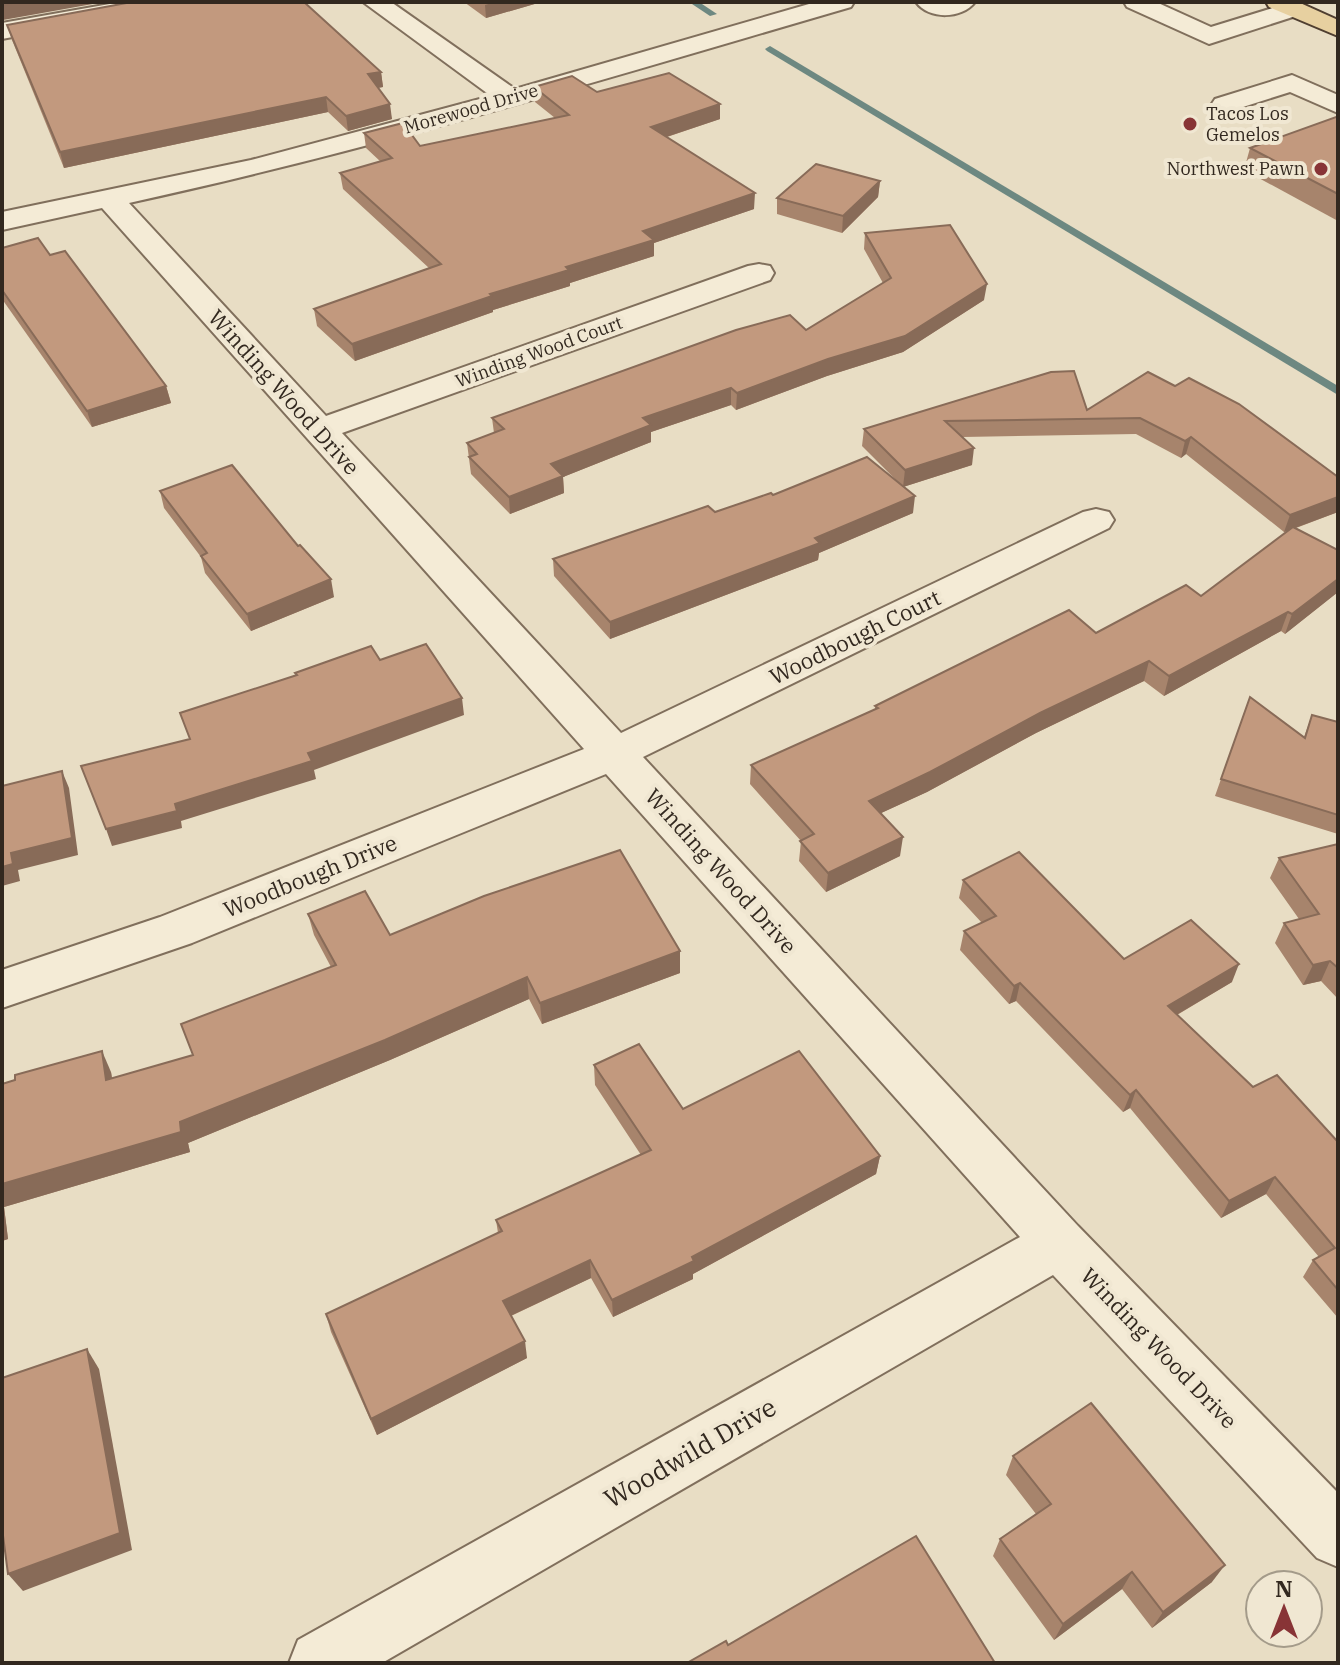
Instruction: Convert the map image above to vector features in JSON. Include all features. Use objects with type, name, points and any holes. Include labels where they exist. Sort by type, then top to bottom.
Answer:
[{"type":"main road","points":[[1286,6],[1338,29]]},
{"type":"street","points":[[2,31],[161,2]]},
{"type":"street","points":[[375,2],[511,98]]},
{"type":"street","name":"Morewood Drive","points":[[2,221],[266,165],[842,2]]},
{"type":"street","points":[[928,2],[941,9],[963,2]]},
{"type":"street","points":[[1136,2],[1209,36],[1286,6]]},
{"type":"street","points":[[1224,105],[1292,83],[1338,105]]},
{"type":"street","name":"Winding Wood Drive","points":[[110,200],[1059,1243],[1338,1537]]},
{"type":"street","name":"Winding Wood Court","points":[[318,430],[759,273]]},
{"type":"street","name":"Woodbough Court","points":[[614,754],[1096,520]]},
{"type":"street","name":"Woodbough Drive","points":[[2,989],[176,930],[614,754]]},
{"type":"street","name":"Woodwild Drive","points":[[321,1663],[1059,1243]]},
{"type":"building","points":[[132,2],[304,2],[381,72],[368,74],[390,104],[346,116],[326,97],[60,152],[7,25]]},
{"type":"building","points":[[669,73],[720,104],[651,127],[755,193],[643,231],[654,240],[566,267],[569,270],[490,294],[492,296],[352,344],[314,309],[441,264],[340,173],[392,158],[364,133],[403,123],[420,146],[569,115],[534,87],[572,76],[597,92]]},
{"type":"building","points":[[1336,117],[1338,194],[1250,148]]},
{"type":"building","points":[[816,164],[880,181],[843,216],[777,198]]},
{"type":"building","points":[[950,225],[987,284],[905,336],[828,359],[737,393],[731,388],[643,418],[651,425],[551,464],[563,476],[509,497],[469,457],[477,454],[467,443],[504,429],[492,418],[736,330],[790,315],[806,330],[891,278],[865,233]]},
{"type":"building","points":[[38,238],[50,255],[65,251],[166,386],[87,411],[2,290],[2,248]]},
{"type":"building","points":[[1074,371],[1087,410],[1148,372],[1175,386],[1189,378],[1239,404],[1338,477],[1338,497],[1290,515],[1191,437],[1185,441],[1140,418],[945,421],[974,448],[905,470],[864,429],[1051,372]]},
{"type":"building","points":[[867,457],[915,496],[815,538],[820,543],[610,622],[553,559],[708,506],[715,512],[771,493],[773,495]]},
{"type":"building","points":[[232,465],[298,546],[331,579],[247,614],[201,556],[207,553],[160,491]]},
{"type":"building","points":[[1293,527],[1338,550],[1338,579],[1292,614],[1288,612],[1169,676],[1149,661],[869,801],[903,837],[828,873],[800,841],[814,834],[751,765],[878,708],[875,706],[1069,610],[1096,633],[1186,585],[1201,596]]},
{"type":"building","points":[[426,644],[462,698],[308,753],[312,761],[175,804],[177,811],[106,829],[81,766],[190,739],[180,713],[297,675],[295,673],[371,646],[380,660]]},
{"type":"building","points":[[1250,697],[1305,738],[1312,715],[1338,722],[1338,815],[1221,779]]},
{"type":"building","points":[[62,771],[72,838],[11,853],[13,864],[2,867],[2,786]]},
{"type":"building","points":[[1338,844],[1338,968],[1330,961],[1313,965],[1284,923],[1319,914],[1279,858]]},
{"type":"building","points":[[620,850],[680,951],[540,1003],[527,977],[385,1040],[180,1122],[181,1132],[2,1184],[2,1084],[15,1080],[15,1075],[102,1051],[106,1080],[193,1055],[181,1024],[336,965],[308,914],[365,891],[390,935],[484,896]]},
{"type":"building","points":[[1019,852],[1124,959],[1191,920],[1239,964],[1168,1006],[1253,1087],[1277,1075],[1338,1142],[1338,1290],[1313,1260],[1335,1248],[1275,1177],[1229,1201],[1136,1090],[1130,1095],[1020,983],[1014,986],[964,931],[996,916],[963,880]]},
{"type":"building","points":[[639,1044],[683,1109],[799,1051],[880,1156],[692,1257],[694,1261],[612,1300],[590,1260],[503,1301],[525,1341],[371,1419],[326,1314],[502,1231],[496,1220],[651,1150],[594,1065]]},
{"type":"building","points":[[87,1349],[120,1533],[8,1574],[2,1528],[2,1378]]},
{"type":"building","points":[[1091,1403],[1225,1565],[1163,1612],[1132,1572],[1063,1624],[1000,1539],[1051,1504],[1013,1456]]},
{"type":"building","points":[[916,1536],[995,1663],[687,1663],[726,1641],[728,1645]]},
{"type":"waterway","points":[[693,2],[713,14]]},
{"type":"waterway","points":[[770,49],[1338,391]]},
{"type":"place","name":"Tacos Los Gemelos","points":[[1190,124]]},
{"type":"place","name":"Northwest Pawn","points":[[1321,169]]}]
